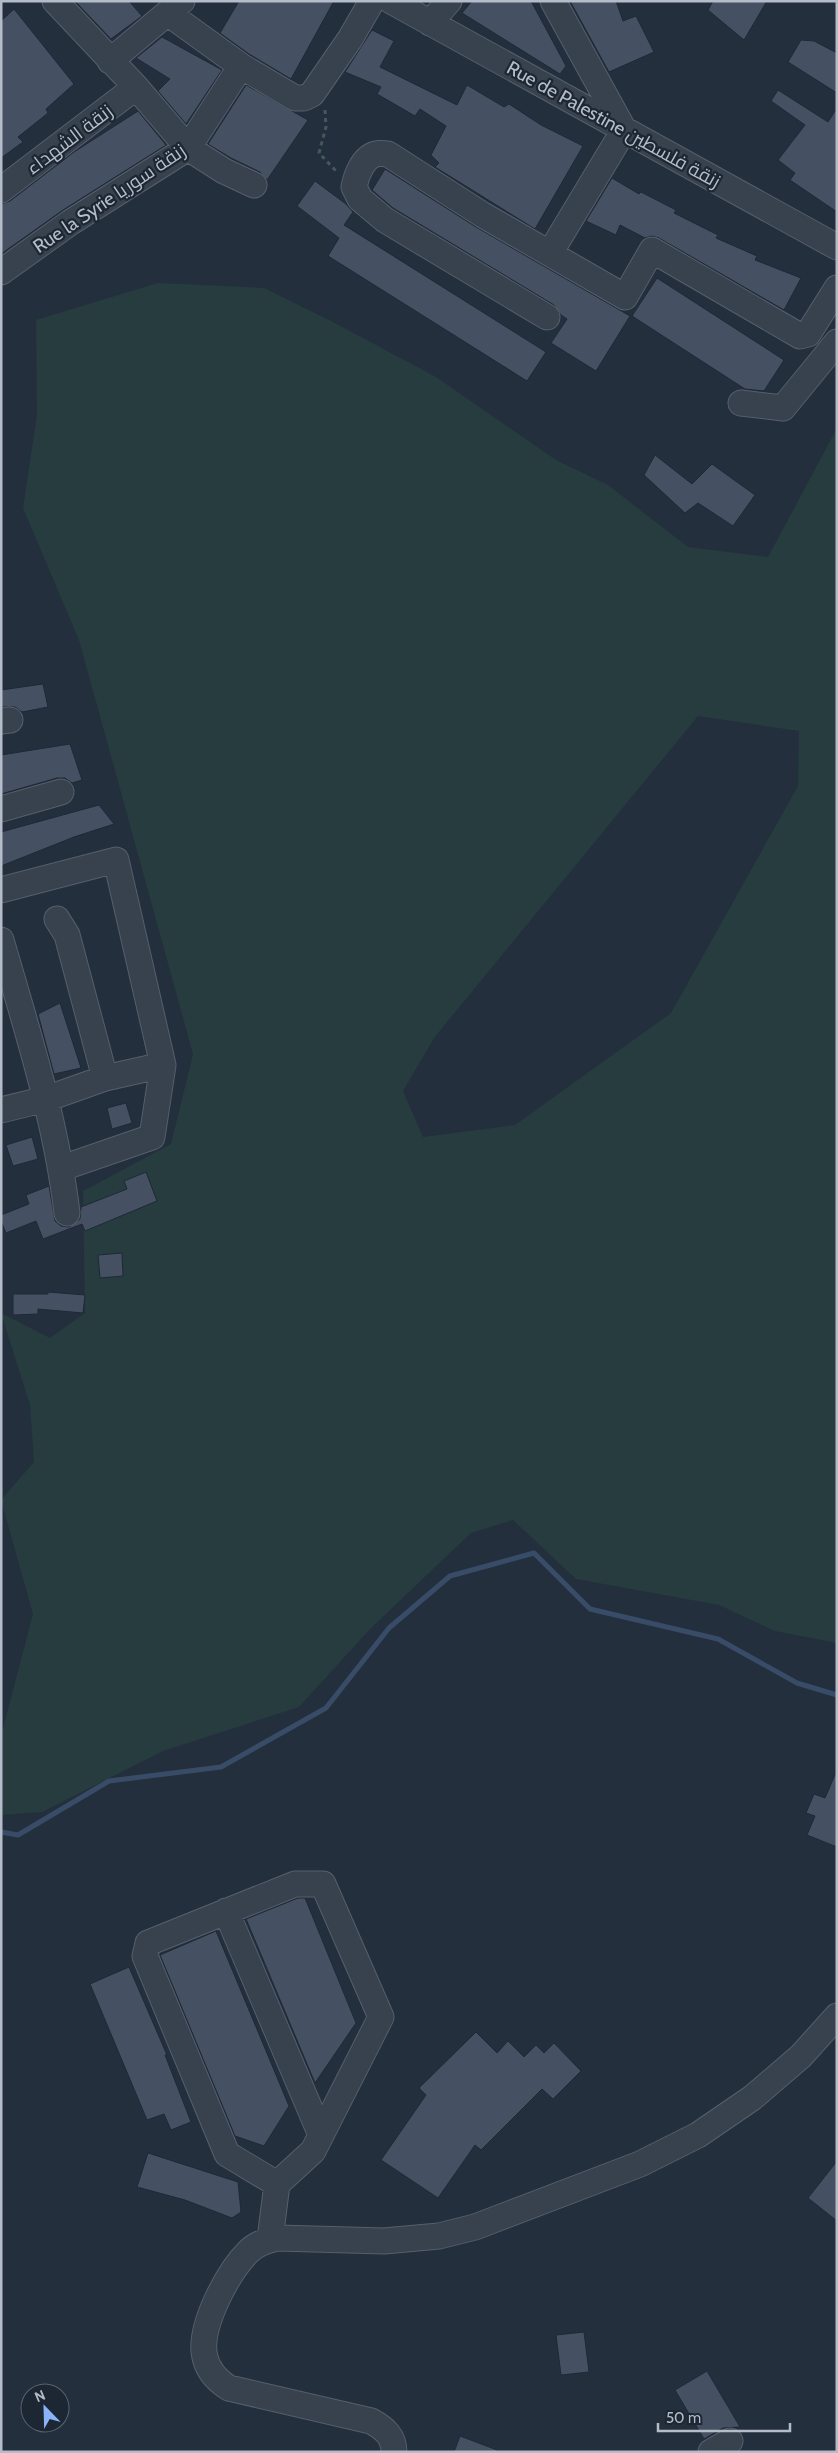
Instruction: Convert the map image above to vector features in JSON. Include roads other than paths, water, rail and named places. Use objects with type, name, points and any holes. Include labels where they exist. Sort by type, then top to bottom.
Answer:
[{"type":"street","points":[[55,1],[136,87],[188,148],[224,172],[254,185]]},
{"type":"street","points":[[110,61],[176,8],[241,66],[295,98],[304,98],[312,94],[350,39],[372,1]]},
{"type":"street","name":"Rue de Palestine زنقة فلسطين","points":[[391,1],[837,247]]},
{"type":"street","points":[[430,23],[450,1]]},
{"type":"street","points":[[550,253],[624,130],[553,1]]},
{"type":"street","name":"Rue la Syrie زنقة سوريا","points":[[1,272],[71,222],[188,148],[241,66]]},
{"type":"street","name":"زنقة الشهداء","points":[[1,190],[136,87]]},
{"type":"street","points":[[548,317],[385,220],[360,200],[354,187],[356,175],[366,161],[376,154],[388,154],[483,215],[625,297],[652,250],[800,336],[808,334],[837,288]]},
{"type":"street","points":[[741,403],[783,408],[837,342]]},
{"type":"street","points":[[1,809],[61,792]]},
{"type":"street","points":[[1,890],[116,860],[163,1065],[152,1137],[62,1168]]},
{"type":"street","points":[[57,919],[67,935],[105,1078]]},
{"type":"street","points":[[1,940],[46,1099],[62,1168],[68,1213]]},
{"type":"street","points":[[1,1110],[46,1099],[105,1078],[163,1065]]},
{"type":"street","points":[[270,2239],[277,2184],[313,2151],[381,2017],[323,1884],[295,1884],[148,1942],[145,1956],[227,2154],[277,2184]]},
{"type":"street","points":[[226,1911],[321,2135]]},
{"type":"street","points":[[394,2452],[390,2435],[381,2426],[371,2421],[229,2388],[215,2377],[206,2361],[204,2342],[217,2301],[238,2263],[248,2251],[270,2239],[287,2237],[384,2241],[439,2236],[475,2227],[640,2164],[698,2135],[752,2098],[801,2056],[837,2016]]},
{"type":"waterway","points":[[1,1832],[18,1835],[109,1781],[221,1767],[326,1708],[389,1628],[450,1576],[534,1553],[590,1609],[718,1639],[797,1683],[837,1695]]}]
